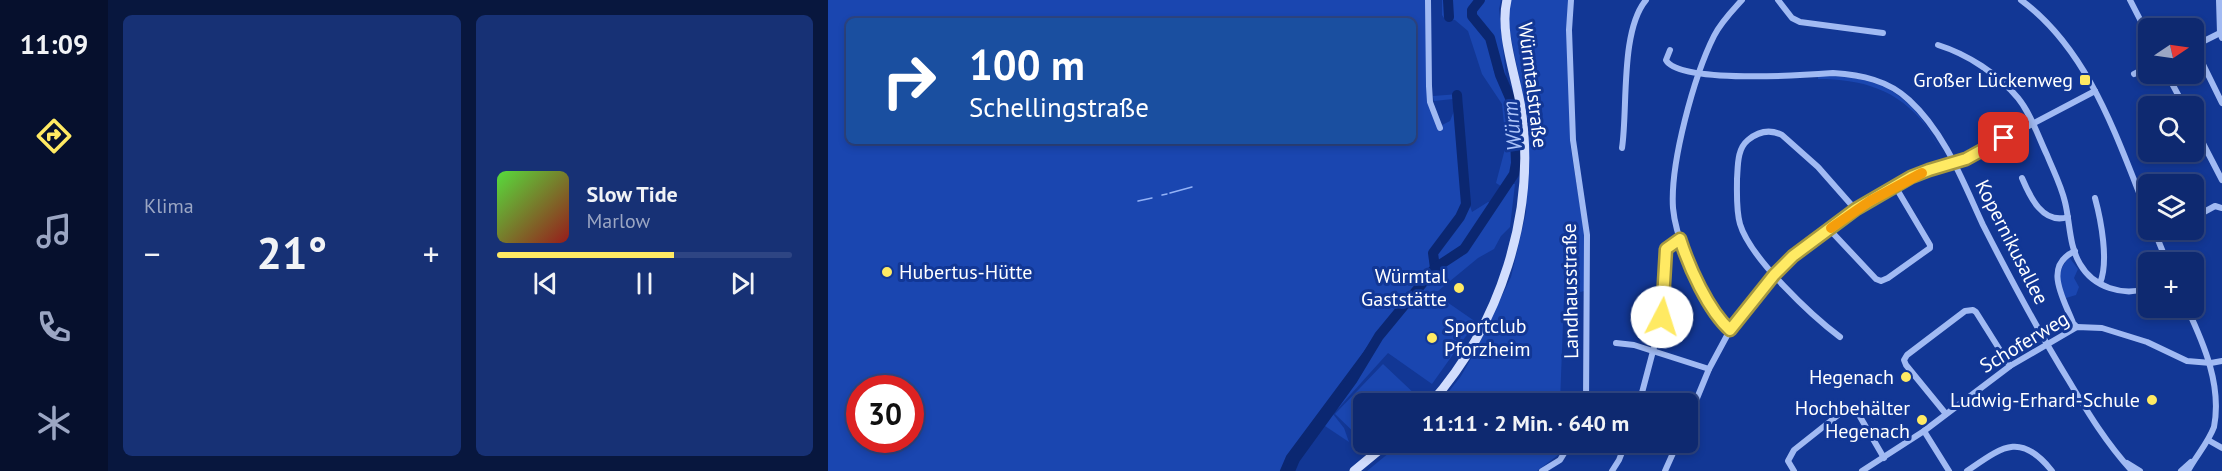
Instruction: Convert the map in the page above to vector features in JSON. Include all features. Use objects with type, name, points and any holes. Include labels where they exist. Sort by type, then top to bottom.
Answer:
[{"type":"main road","name":"Würmtalstraße","points":[[1440,393],[1469,353],[1506,274],[1518,226],[1524,167],[1524,140],[1521,109],[1506,34],[1507,0]]},
{"type":"main road","points":[[1354,471],[1376,453]]},
{"type":"street","points":[[1428,0],[1430,102],[1440,128]]},
{"type":"street","name":"Landhausstraße","points":[[1571,0],[1569,30],[1573,140],[1587,235],[1586,393]]},
{"type":"street","points":[[1622,148],[1627,68],[1633,32],[1646,0]]},
{"type":"street","points":[[1730,330],[1709,302],[1696,279],[1680,239],[1673,206],[1684,123],[1700,72],[1714,34],[1742,0]]},
{"type":"street","points":[[1778,0],[1792,18],[1800,22],[1883,33]]},
{"type":"street","points":[[2021,0],[2040,15],[2077,60],[2095,91],[2138,192]]},
{"type":"street","points":[[2130,0],[2139,18]]},
{"type":"street","points":[[2219,0],[2221,35],[2194,46],[2222,103]]},
{"type":"street","points":[[1938,45],[1961,54],[1993,74],[2019,99],[2033,124],[2061,188],[2074,251],[2088,275],[2100,283],[2122,291],[2138,289]]},
{"type":"street","name":"Kopernikusallee","points":[[1670,50],[1666,60],[1671,66],[1730,77],[1833,73],[1872,79],[1899,92],[1915,105],[1953,163],[2046,345],[2103,436],[2132,471]]},
{"type":"street","points":[[2134,74],[2138,72]]},
{"type":"street","points":[[1698,396],[1709,369],[1730,330],[1774,275],[1793,256],[1856,209],[1895,186],[1929,170],[1966,159],[2095,91]]},
{"type":"street","points":[[1840,337],[1817,318],[1774,275],[1749,243],[1740,224],[1738,167],[1743,146],[1749,140],[1769,130],[1782,135],[1818,167],[1856,209]]},
{"type":"street","points":[[2204,145],[2222,180]]},
{"type":"street","points":[[2022,178],[2035,205],[2041,211],[2057,219],[2068,217]]},
{"type":"street","points":[[1829,230],[1876,279],[1888,279],[1930,248],[1895,186]]},
{"type":"street","points":[[2095,198],[2101,220],[2103,244],[2103,268],[2100,283]]},
{"type":"street","points":[[2204,212],[2215,206],[2222,208]]},
{"type":"street","points":[[1642,393],[1662,317],[1666,249],[1680,239]]},
{"type":"street","points":[[2074,251],[2064,256],[2060,264],[2057,283],[2073,323],[2077,327]]},
{"type":"street","points":[[1946,414],[1904,360],[1907,355],[1957,317],[1968,309],[1977,312],[2010,366]]},
{"type":"street","points":[[2181,471],[2193,460],[2208,440],[2218,413],[2220,396],[2218,382],[2191,318]]},
{"type":"street","name":"Schoferweg","points":[[1862,471],[1924,431],[2010,366],[2077,327],[2102,328],[2147,342],[2187,361],[2211,363],[2222,361]]},
{"type":"street","points":[[1616,343],[1634,345],[1709,369]]},
{"type":"street","points":[[1794,471],[1788,461],[1794,450],[1849,409],[1859,415],[1884,458]]},
{"type":"street","points":[[1924,431],[1948,471]]},
{"type":"street","points":[[2208,440],[2222,448]]},
{"type":"street","points":[[1967,471],[1998,450],[2012,446],[2023,447],[2036,453],[2052,471]]},
{"type":"street","points":[[1542,471],[1560,460],[1564,453]]},
{"type":"street","points":[[1612,471],[1622,453]]},
{"type":"street","points":[[1669,470],[1674,453]]},
{"type":"street","points":[[2188,471],[2193,460]]},
{"type":"street","name":"Kopernikusallee","points":[[2124,461],[2140,471]]},
{"type":"shaded area","points":[[828,0],[1427,0],[1427,76],[1438,127],[1450,121],[1456,106],[1453,99],[1434,101],[1433,96],[1459,94],[1462,98],[1468,200],[1472,212],[1488,202],[1497,205],[1512,184],[1515,184],[1510,227],[1501,236],[1494,249],[1478,258],[1438,291],[1431,291],[1476,322],[1432,384],[1388,353],[1333,414],[1344,428],[1349,442],[1322,424],[1293,471],[828,471]]},
{"type":"shaded area","points":[[1442,0],[1474,0],[1469,9],[1469,17],[1489,43],[1494,71],[1501,88],[1508,97],[1514,159],[1513,171],[1504,188],[1496,183],[1506,145],[1502,104],[1482,74],[1468,31],[1455,20],[1444,18],[1442,15]]},
{"type":"shaded area","points":[[1482,0],[1501,0],[1499,9],[1507,88],[1499,70],[1491,39],[1473,14]]},
{"type":"shaded area","points":[[1510,0],[1568,0],[1570,144],[1585,237],[1584,291],[1564,297],[1560,393],[1448,393],[1476,350],[1511,277],[1526,213],[1529,127],[1509,27]]},
{"type":"shaded area","points":[[1818,76],[1860,79],[1892,91],[1918,114],[1940,149],[1915,113],[1891,95],[1864,84],[1818,79]]},
{"type":"shaded area","points":[[2069,257],[2078,269],[2074,278],[2079,287],[2076,295],[2066,298],[2060,273]]},
{"type":"shaded area","points":[[1383,364],[1414,393],[1355,393]]},
{"type":"shaded area","points":[[1353,395],[1353,431],[1335,414]]},
{"type":"shaded area","points":[[1389,453],[1561,453],[1537,471],[1367,471]]},
{"type":"waterway","name":"Würm","points":[[1448,0],[1449,17]]},
{"type":"waterway","name":"Würm","points":[[1290,471],[1295,459],[1353,379],[1379,336],[1435,268],[1464,249],[1514,174],[1515,138],[1510,98],[1500,75],[1490,38],[1472,16],[1472,10],[1480,0]]},
{"type":"waterway","name":"Würm","points":[[1435,268],[1433,253],[1460,217],[1466,204],[1457,95]]},
{"type":"waterway","points":[[1170,193],[1192,187]]},
{"type":"waterway","points":[[1162,195],[1167,194]]},
{"type":"waterway","points":[[1138,201],[1152,198]]},
{"type":"waterway","points":[[1283,471],[1289,457],[1379,336]]},
{"type":"slow traffic","points":[[1831,228],[1856,209],[1922,173]]},
{"type":"place","name":"Großer Lückenweg","points":[[2085,80]]},
{"type":"place","name":"Hubertus-Hütte","points":[[887,272]]},
{"type":"place","name":"Würmtal Gaststätte","points":[[1459,288]]},
{"type":"place","name":"Sportclub Pforzheim","points":[[1432,338]]},
{"type":"place","name":"Hegenach","points":[[1906,377]]},
{"type":"place","name":"Ludwig-Erhard-Schule","points":[[2152,400]]},
{"type":"place","name":"Hochbehälter Hegenach","points":[[1922,420]]},
{"type":"route","points":[[1662,317],[1666,249],[1680,239],[1696,279],[1709,302],[1730,330],[1774,275],[1793,256],[1856,209],[1911,177],[1966,159],[2004,138]]}]
